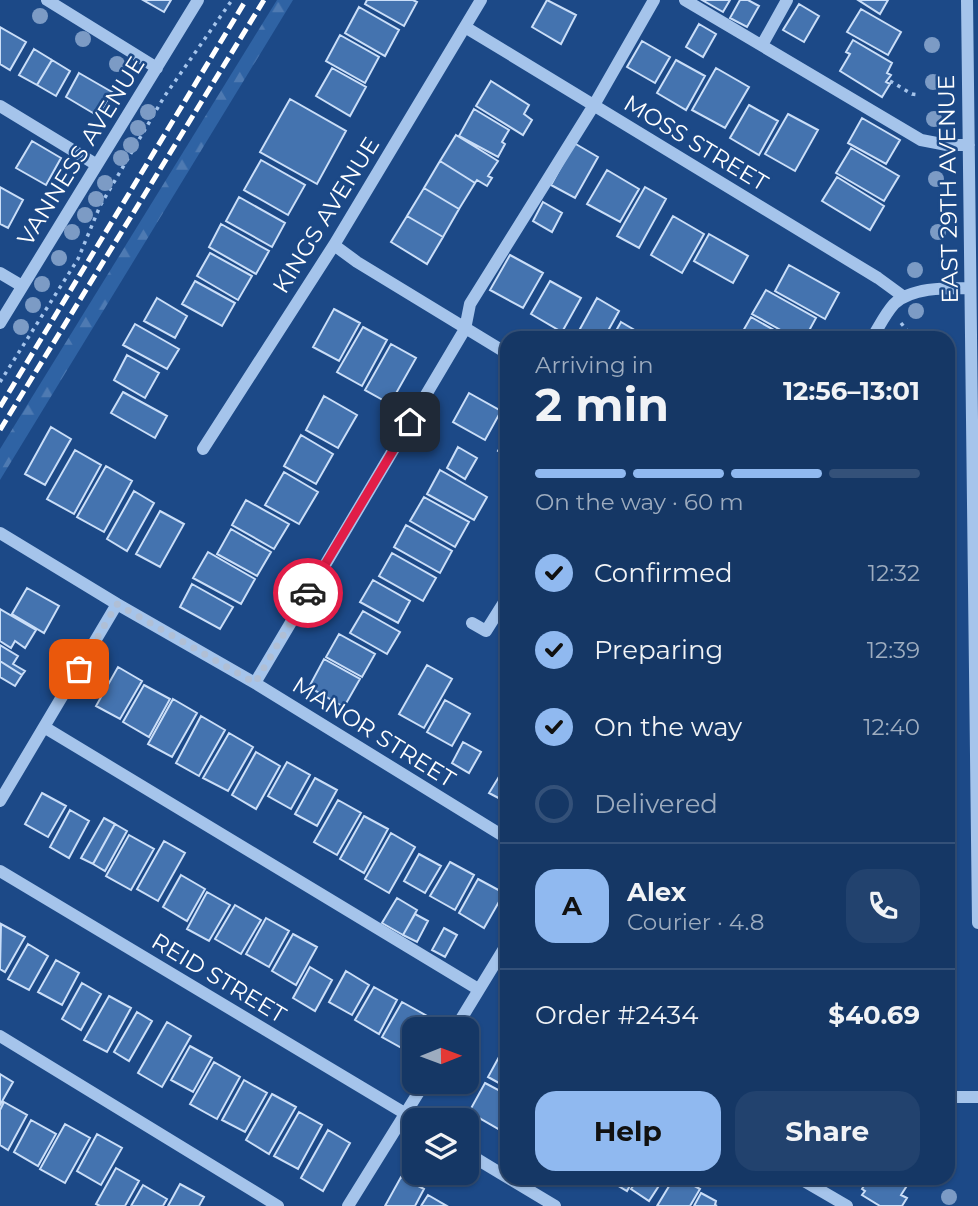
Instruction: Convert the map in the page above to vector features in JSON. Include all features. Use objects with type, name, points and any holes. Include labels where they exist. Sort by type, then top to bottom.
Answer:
[{"type":"street","points":[[47,0],[157,68]]},
{"type":"street","name":"VANNESS AVENUE","points":[[0,323],[198,0]]},
{"type":"street","name":"KINGS AVENUE","points":[[203,449],[334,245],[481,0]]},
{"type":"street","points":[[255,683],[465,329],[470,304],[594,105],[654,0]]},
{"type":"street","points":[[685,0],[921,140],[947,145],[969,145]]},
{"type":"street","points":[[762,45],[787,0]]},
{"type":"street","name":"EAST 29TH AVENUE","points":[[967,0],[978,923]]},
{"type":"street","name":"MOSS STREET","points":[[465,27],[878,278],[904,297]]},
{"type":"street","points":[[0,106],[97,165]]},
{"type":"street","points":[[334,245],[357,262],[500,349]]},
{"type":"street","points":[[0,273],[22,286]]},
{"type":"street","points":[[876,331],[887,312],[904,297],[923,292],[970,288]]},
{"type":"street","name":"MANOR STREET","points":[[1,533],[117,604],[255,683],[500,834]]},
{"type":"street","points":[[0,801],[117,604]]},
{"type":"street","points":[[472,622],[486,631],[500,609]]},
{"type":"street","points":[[44,727],[478,989]]},
{"type":"street","name":"REID STREET","points":[[0,871],[402,1112]]},
{"type":"street","points":[[462,1017],[500,955]]},
{"type":"street","points":[[0,1036],[278,1206]]},
{"type":"street","points":[[955,1097],[978,1097]]},
{"type":"street","points":[[348,1206],[402,1130]]},
{"type":"street","points":[[479,1160],[500,1172]]},
{"type":"street","points":[[521,1185],[555,1206]]},
{"type":"street","points":[[811,1185],[848,1206]]},
{"type":"path","points":[[0,382],[78,259],[100,206],[164,97],[232,0]]},
{"type":"path","points":[[890,81],[912,94],[920,95]]},
{"type":"path","points":[[901,323],[907,331]]},
{"type":"green space","points":[[277,0],[293,0],[0,480],[0,449]]},
{"type":"building","points":[[143,0],[171,0],[164,12]]},
{"type":"building","points":[[367,0],[417,2],[404,26],[365,4]]},
{"type":"building","points":[[547,0],[576,15],[561,44],[532,27]]},
{"type":"building","points":[[702,0],[730,0],[723,12]]},
{"type":"building","points":[[740,0],[748,0],[759,6],[747,27],[730,18]]},
{"type":"building","points":[[858,0],[888,0],[880,14]]},
{"type":"building","points":[[799,4],[819,16],[804,42],[783,30]]},
{"type":"building","points":[[359,7],[399,30],[385,56],[345,33]]},
{"type":"building","points":[[861,9],[901,32],[888,55],[847,32]]},
{"type":"building","points":[[699,24],[716,34],[703,57],[686,47]]},
{"type":"building","points":[[0,27],[26,42],[10,70],[0,64]]},
{"type":"building","points":[[340,35],[379,57],[365,83],[326,61]]},
{"type":"building","points":[[853,40],[892,63],[887,73],[891,75],[886,82],[890,84],[882,97],[840,71],[850,54],[846,52]]},
{"type":"building","points":[[642,41],[670,57],[655,83],[627,67]]},
{"type":"building","points":[[34,49],[52,60],[37,85],[19,75]]},
{"type":"building","points":[[52,60],[70,71],[56,96],[37,85]]},
{"type":"building","points":[[676,60],[705,76],[686,110],[657,93]]},
{"type":"building","points":[[332,68],[366,87],[350,116],[316,96]]},
{"type":"building","points":[[716,68],[749,87],[725,128],[692,110]]},
{"type":"building","points":[[79,73],[112,92],[98,116],[66,97]]},
{"type":"building","points":[[491,81],[529,105],[524,114],[532,120],[523,135],[476,106]]},
{"type":"building","points":[[290,99],[346,131],[317,184],[260,152]]},
{"type":"building","points":[[749,105],[778,121],[759,155],[730,138]]},
{"type":"building","points":[[474,109],[509,130],[498,157],[459,136]]},
{"type":"building","points":[[788,114],[818,130],[795,171],[765,154]]},
{"type":"building","points":[[862,118],[900,140],[886,164],[848,143]]},
{"type":"building","points":[[456,135],[498,161],[488,176],[492,178],[487,186],[477,180],[475,183],[440,161]]},
{"type":"building","points":[[32,141],[61,158],[46,185],[16,168]]},
{"type":"building","points":[[574,143],[598,157],[575,198],[551,185]]},
{"type":"building","points":[[851,148],[899,176],[884,201],[836,173]]},
{"type":"building","points":[[261,160],[305,185],[288,215],[244,190]]},
{"type":"building","points":[[440,161],[475,183],[459,209],[424,188]]},
{"type":"building","points":[[607,170],[639,189],[620,222],[587,204]]},
{"type":"building","points":[[837,177],[884,206],[870,230],[822,201]]},
{"type":"building","points":[[0,187],[23,200],[8,228],[0,224]]},
{"type":"building","points":[[645,187],[666,199],[639,248],[617,236]]},
{"type":"building","points":[[424,188],[459,209],[443,237],[407,216]]},
{"type":"building","points":[[239,197],[285,223],[272,247],[226,221]]},
{"type":"building","points":[[543,202],[562,213],[552,232],[533,221]]},
{"type":"building","points":[[407,216],[443,237],[427,264],[391,242]]},
{"type":"building","points":[[673,216],[704,234],[682,273],[651,255]]},
{"type":"building","points":[[221,224],[269,251],[256,274],[209,247]]},
{"type":"building","points":[[709,234],[748,256],[733,283],[694,261]]},
{"type":"building","points":[[210,253],[252,276],[238,300],[197,276]]},
{"type":"building","points":[[510,255],[543,273],[523,308],[490,290]]},
{"type":"building","points":[[789,265],[839,293],[825,319],[775,291]]},
{"type":"building","points":[[195,281],[235,303],[222,326],[182,304]]},
{"type":"building","points":[[550,281],[581,298],[563,331],[531,314]]},
{"type":"building","points":[[766,290],[816,318],[809,331],[782,331],[752,314]]},
{"type":"building","points":[[157,298],[187,316],[175,338],[144,321]]},
{"type":"building","points":[[597,298],[619,311],[608,331],[579,331]]},
{"type":"building","points":[[334,309],[360,323],[339,361],[313,347]]},
{"type":"building","points":[[751,317],[776,331],[743,331]]},
{"type":"building","points":[[621,322],[636,331],[616,331]]},
{"type":"building","points":[[135,324],[179,349],[167,369],[123,345]]},
{"type":"building","points":[[363,327],[387,340],[362,386],[337,372]]},
{"type":"building","points":[[391,344],[416,358],[390,404],[365,390]]},
{"type":"building","points":[[127,355],[159,373],[145,398],[114,380]]},
{"type":"building","points":[[123,392],[167,416],[155,438],[111,413]]},
{"type":"building","points":[[469,393],[500,410],[485,440],[453,422]]},
{"type":"building","points":[[324,396],[357,415],[338,448],[306,430]]},
{"type":"building","points":[[51,427],[71,439],[45,485],[25,474]]},
{"type":"building","points":[[301,435],[333,454],[316,484],[284,466]]},
{"type":"building","points":[[458,447],[477,458],[465,479],[447,468]]},
{"type":"building","points":[[75,450],[101,465],[74,514],[47,499]]},
{"type":"building","points":[[106,466],[132,481],[104,532],[77,517]]},
{"type":"building","points":[[440,470],[487,497],[474,520],[427,494]]},
{"type":"building","points":[[284,472],[318,492],[299,524],[265,505]]},
{"type":"building","points":[[134,491],[154,503],[127,551],[107,539]]},
{"type":"building","points":[[424,497],[469,522],[455,547],[410,521]]},
{"type":"building","points":[[246,500],[289,524],[274,549],[232,525]]},
{"type":"building","points":[[160,511],[184,524],[160,567],[136,554]]},
{"type":"building","points":[[406,525],[452,551],[440,573],[394,547]]},
{"type":"building","points":[[231,529],[271,552],[257,576],[217,554]]},
{"type":"building","points":[[208,552],[255,579],[241,604],[193,578]]},
{"type":"building","points":[[392,553],[436,578],[423,601],[379,576]]},
{"type":"building","points":[[373,580],[410,601],[398,623],[360,602]]},
{"type":"building","points":[[192,584],[233,607],[220,629],[180,607]]},
{"type":"building","points":[[27,588],[59,606],[44,633],[12,614]]},
{"type":"building","points":[[0,609],[36,630],[25,648],[15,641],[11,648],[0,641]]},
{"type":"building","points":[[363,611],[400,632],[387,654],[350,633]]},
{"type":"building","points":[[339,634],[375,654],[362,677],[326,657]]},
{"type":"building","points":[[0,645],[18,656],[13,664],[25,671],[22,675],[0,661]]},
{"type":"building","points":[[324,659],[360,679],[344,707],[309,687]]},
{"type":"building","points":[[0,661],[22,675],[15,686],[0,677]]},
{"type":"building","points":[[427,665],[452,679],[424,728],[399,714]]},
{"type":"building","points":[[118,667],[142,681],[120,719],[96,706]]},
{"type":"building","points":[[144,685],[170,699],[149,737],[123,722]]},
{"type":"building","points":[[173,699],[197,713],[172,757],[148,744]]},
{"type":"building","points":[[445,700],[470,714],[452,746],[427,732]]},
{"type":"building","points":[[201,716],[225,730],[199,776],[176,763]]},
{"type":"building","points":[[229,733],[253,747],[228,791],[203,778]]},
{"type":"building","points":[[463,742],[481,752],[469,773],[452,763]]},
{"type":"building","points":[[256,752],[280,766],[256,809],[232,795]]},
{"type":"building","points":[[287,762],[310,775],[291,809],[268,796]]},
{"type":"building","points":[[500,775],[500,799],[489,793]]},
{"type":"building","points":[[315,778],[337,790],[317,826],[295,814]]},
{"type":"building","points":[[42,793],[66,806],[48,837],[25,824]]},
{"type":"building","points":[[338,800],[361,813],[337,855],[314,842]]},
{"type":"building","points":[[70,810],[89,821],[69,858],[50,847]]},
{"type":"building","points":[[364,816],[388,829],[364,873],[340,859]]},
{"type":"building","points":[[104,818],[115,824],[93,864],[81,858]]},
{"type":"building","points":[[115,824],[127,831],[105,871],[93,864]]},
{"type":"building","points":[[391,833],[415,847],[389,893],[365,879]]},
{"type":"building","points":[[129,835],[154,849],[131,890],[106,876]]},
{"type":"building","points":[[164,841],[185,853],[158,901],[137,889]]},
{"type":"building","points":[[419,854],[441,866],[425,893],[404,881]]},
{"type":"building","points":[[450,862],[474,875],[455,910],[430,896]]},
{"type":"building","points":[[181,875],[205,889],[187,921],[163,907]]},
{"type":"building","points":[[478,879],[500,891],[500,900],[484,928],[459,913]]},
{"type":"building","points":[[207,892],[230,905],[209,941],[187,929]]},
{"type":"building","points":[[397,898],[417,910],[403,935],[382,923]]},
{"type":"building","points":[[235,905],[261,920],[241,954],[215,939]]},
{"type":"building","points":[[415,914],[428,921],[417,942],[403,935]]},
{"type":"building","points":[[266,918],[289,931],[269,967],[246,954]]},
{"type":"building","points":[[1,924],[25,937],[5,972],[0,969]]},
{"type":"building","points":[[444,928],[457,935],[445,957],[432,950]]},
{"type":"building","points":[[293,934],[317,947],[296,985],[272,971]]},
{"type":"building","points":[[28,944],[48,956],[29,990],[8,979]]},
{"type":"building","points":[[56,960],[79,973],[62,1005],[38,992]]},
{"type":"building","points":[[310,967],[332,980],[315,1011],[293,998]]},
{"type":"building","points":[[346,971],[369,985],[352,1015],[329,1002]]},
{"type":"building","points":[[82,983],[101,994],[81,1030],[62,1019]]},
{"type":"building","points":[[374,987],[397,1000],[379,1034],[355,1020]]},
{"type":"building","points":[[109,996],[131,1008],[107,1052],[84,1040]]},
{"type":"building","points":[[402,1002],[427,1016],[402,1017],[402,1048],[382,1037]]},
{"type":"building","points":[[137,1012],[152,1021],[129,1061],[114,1052]]},
{"type":"building","points":[[167,1022],[191,1036],[162,1087],[138,1073]]},
{"type":"building","points":[[190,1046],[212,1058],[193,1092],[171,1080]]},
{"type":"building","points":[[500,1055],[500,1084],[488,1077]]},
{"type":"building","points":[[214,1062],[240,1077],[217,1119],[190,1104]]},
{"type":"building","points":[[0,1074],[13,1082],[0,1105]]},
{"type":"building","points":[[244,1080],[267,1093],[245,1132],[222,1120]]},
{"type":"building","points":[[485,1083],[500,1091],[500,1130],[479,1118],[479,1108],[471,1108]]},
{"type":"building","points":[[272,1094],[296,1107],[269,1154],[246,1140]]},
{"type":"building","points":[[4,1102],[27,1115],[8,1150],[0,1145],[0,1110]]},
{"type":"building","points":[[299,1112],[322,1125],[298,1169],[274,1156]]},
{"type":"building","points":[[31,1120],[56,1134],[38,1166],[14,1152]]},
{"type":"building","points":[[65,1124],[90,1138],[65,1183],[40,1169]]},
{"type":"building","points":[[328,1130],[350,1143],[323,1191],[301,1178]]},
{"type":"building","points":[[97,1134],[122,1148],[101,1185],[77,1171]]},
{"type":"building","points":[[116,1168],[139,1181],[125,1206],[100,1206],[96,1204]]},
{"type":"building","points":[[401,1177],[402,1185],[416,1185],[424,1189],[415,1206],[385,1206]]},
{"type":"building","points":[[180,1184],[204,1197],[199,1206],[168,1206]]},
{"type":"building","points":[[143,1185],[167,1199],[163,1206],[131,1206]]},
{"type":"building","points":[[617,1185],[630,1185],[627,1191]]},
{"type":"building","points":[[634,1185],[659,1185],[649,1201],[631,1189]]},
{"type":"building","points":[[670,1185],[693,1185],[700,1189],[690,1206],[657,1206]]},
{"type":"building","points":[[865,1185],[907,1185],[901,1195],[907,1198],[902,1206],[880,1206],[862,1195],[865,1191],[862,1189]]},
{"type":"building","points":[[701,1193],[716,1201],[717,1206],[694,1206]]},
{"type":"building","points":[[428,1195],[447,1206],[421,1206]]},
{"type":"railway","points":[[0,407],[246,0]]},
{"type":"railway","points":[[0,430],[264,0]]},
{"type":"way so far","points":[[79,669],[117,604],[255,683],[308,593]]},
{"type":"route","points":[[308,593],[410,422]]}]
